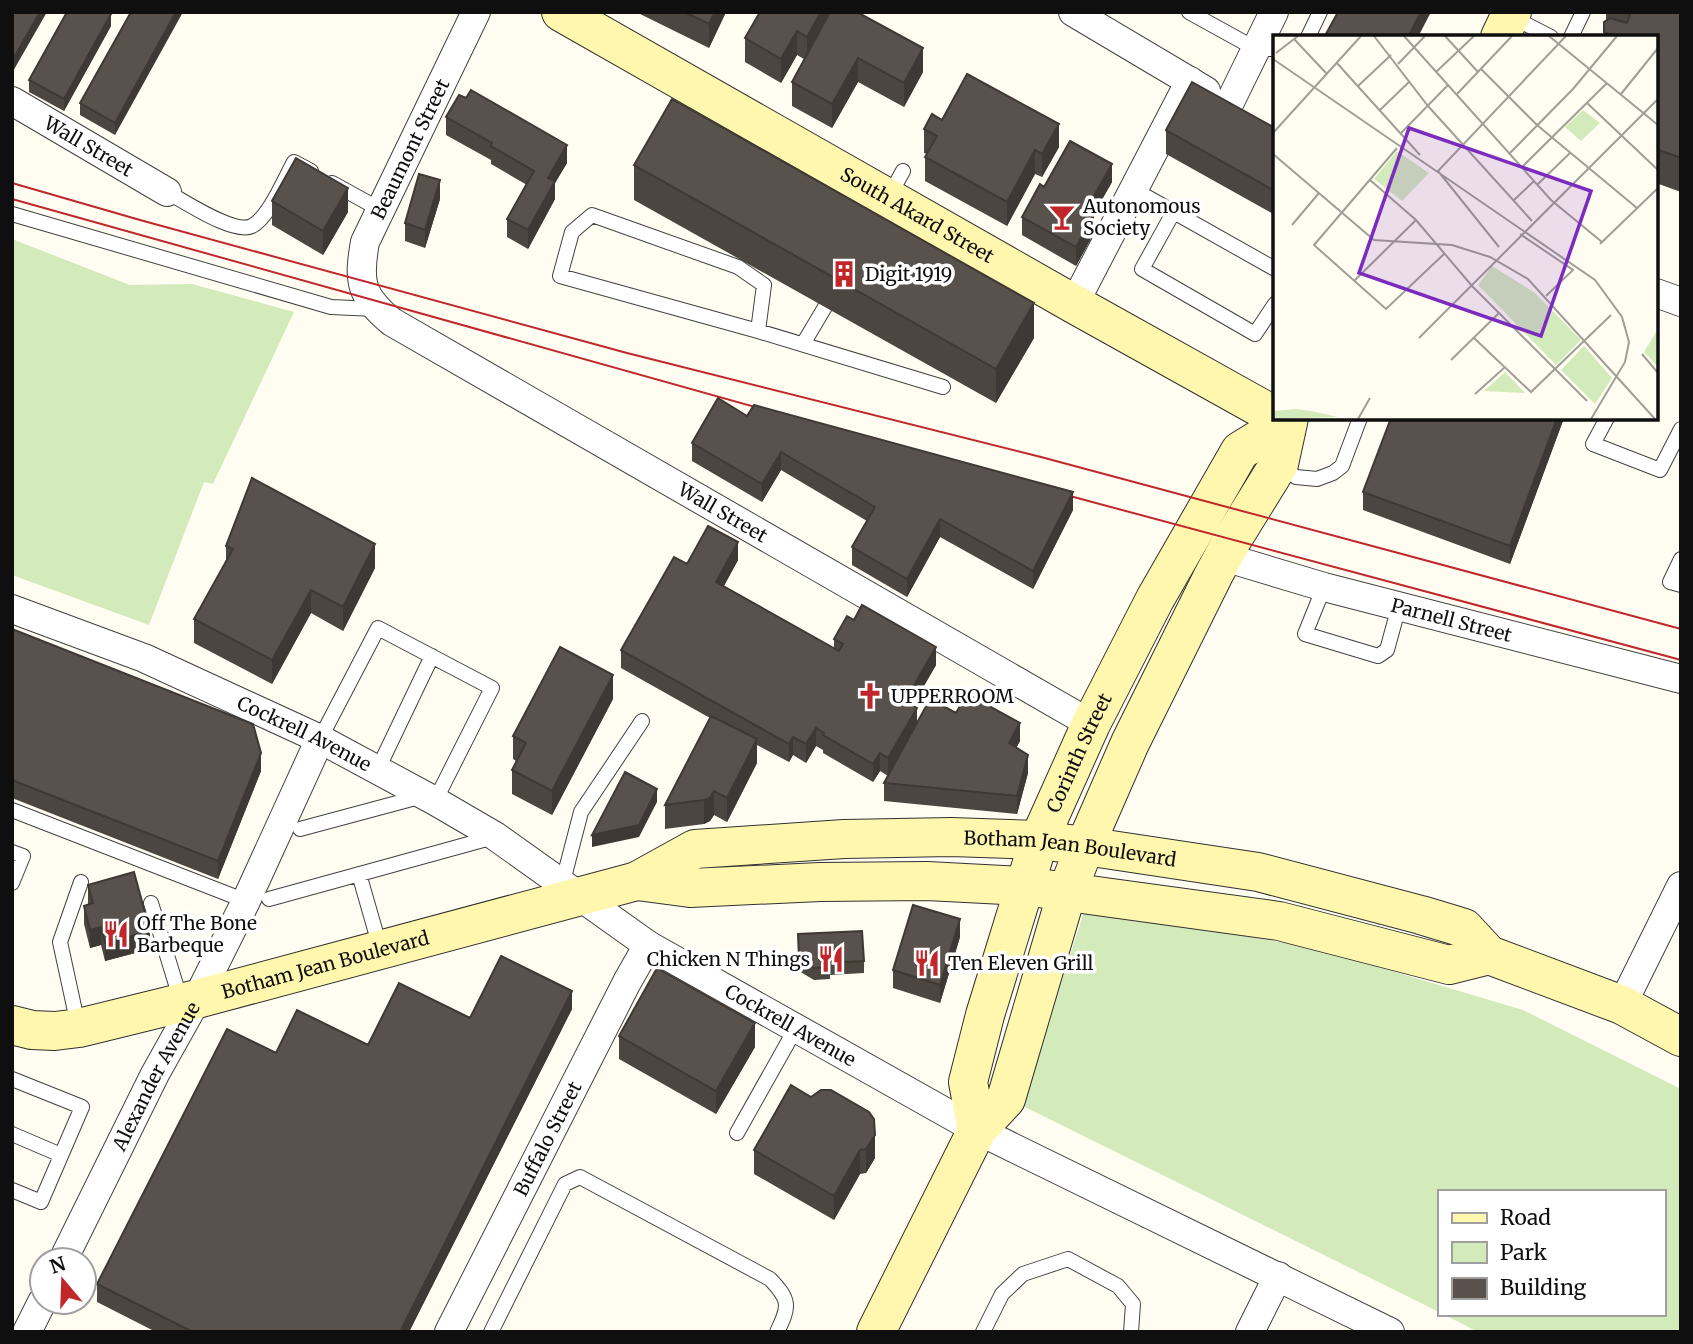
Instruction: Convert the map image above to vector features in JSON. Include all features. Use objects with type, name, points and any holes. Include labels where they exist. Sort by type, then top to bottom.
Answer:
[{"type":"main road","name":"South Akard Street","points":[[569,14],[683,89],[890,195],[1074,304],[1273,413]]},
{"type":"main road","name":"Corinth Street","points":[[977,1130],[968,1082],[985,1015],[1039,840],[1091,724],[1155,599],[1240,451],[1282,420]]},
{"type":"main road","points":[[876,1332],[977,1130],[1006,1099],[1066,892],[1130,743],[1224,557],[1279,464],[1283,420]]},
{"type":"main road","name":"Botham Jean Boulevard","points":[[637,881],[695,849],[857,839],[951,837],[1039,840],[1085,846],[1258,872],[1464,928],[1489,955],[1622,1005],[1681,1037]]},
{"type":"main road","name":"Botham Jean Boulevard","points":[[12,1025],[32,1030],[79,1028],[189,1001],[380,948],[569,890],[637,881],[690,888],[820,881],[927,881],[1024,886],[1279,920],[1449,965],[1489,955]]},
{"type":"street","name":"Beaumont Street","points":[[370,299],[360,269],[365,242],[476,12]]},
{"type":"street","points":[[1073,12],[1241,111],[1265,49],[1274,12]]},
{"type":"street","points":[[1074,304],[1190,81]]},
{"type":"street","name":"Wall Street","points":[[12,101],[167,192]]},
{"type":"street","points":[[1658,294],[1681,302]]},
{"type":"street","name":"Wall Street","points":[[370,299],[392,322],[1091,724]]},
{"type":"street","name":"Parnell Street","points":[[1224,557],[1324,587],[1681,679]]},
{"type":"street","name":"Cockrell Avenue","points":[[12,608],[144,658],[320,739],[495,836],[648,945],[977,1130],[1391,1332]]},
{"type":"street","name":"Alexander Avenue","points":[[70,1246],[189,1001],[258,900],[320,739]]},
{"type":"street","points":[[1622,1005],[1674,917],[1681,886]]},
{"type":"street","name":"Buffalo Street","points":[[449,1332],[648,945]]},
{"type":"street","points":[[1250,1332],[1278,1276]]},
{"type":"street","points":[[27,1332],[35,1316]]},
{"type":"lane","points":[[1189,12],[1265,49]]},
{"type":"lane","points":[[1309,35],[1320,12]]},
{"type":"lane","points":[[1572,35],[1583,12]]},
{"type":"lane","points":[[1507,27],[1543,35]]},
{"type":"lane","points":[[167,192],[223,222],[251,227],[264,216],[294,162],[381,210]]},
{"type":"lane","points":[[1133,189],[1273,268]]},
{"type":"lane","points":[[1173,213],[1142,269],[1255,334],[1273,307]]},
{"type":"lane","points":[[12,214],[331,307],[370,299]]},
{"type":"lane","points":[[758,331],[765,285],[738,267],[592,215],[572,232],[560,276],[803,344],[943,387]]},
{"type":"lane","points":[[803,344],[825,307]]},
{"type":"lane","points":[[1279,464],[1296,477],[1317,480],[1334,473],[1342,466],[1359,420]]},
{"type":"lane","points":[[1606,420],[1594,444],[1660,470],[1681,429]]},
{"type":"lane","points":[[1681,559],[1670,582],[1681,585]]},
{"type":"lane","points":[[1324,587],[1305,634],[1378,656],[1387,649],[1399,606]]},
{"type":"lane","points":[[300,829],[430,798],[492,688],[378,628],[320,739]]},
{"type":"lane","points":[[377,771],[432,656]]},
{"type":"lane","points":[[569,890],[581,812],[642,721]]},
{"type":"lane","points":[[12,810],[258,900],[495,836]]},
{"type":"lane","points":[[12,852],[23,856],[12,883]]},
{"type":"lane","points":[[359,874],[380,948]]},
{"type":"lane","points":[[79,1028],[60,942],[81,882]]},
{"type":"lane","points":[[151,902],[189,1001]]},
{"type":"lane","points":[[737,1133],[796,1028]]},
{"type":"lane","points":[[12,1079],[82,1107],[41,1202],[12,1190]]},
{"type":"lane","points":[[12,1134],[61,1155]]},
{"type":"lane","points":[[491,1332],[565,1184],[580,1177],[770,1279],[785,1295],[787,1313],[777,1332]]},
{"type":"lane","points":[[983,1332],[1002,1294],[1023,1274],[1068,1259],[1118,1286],[1133,1304],[1130,1332]]},
{"type":"green space","points":[[12,239],[130,285],[192,284],[294,312],[213,484],[204,482],[149,625],[12,575]]},
{"type":"green space","points":[[1085,909],[1314,948],[1523,1010],[1681,1089],[1681,1332],[1478,1332],[1447,1316],[1665,1316],[1665,1190],[1438,1190],[1438,1312],[1021,1105]]},
{"type":"building","points":[[12,12],[40,12],[12,61]]},
{"type":"building","points":[[67,12],[111,14],[64,99],[29,80]]},
{"type":"building","points":[[131,12],[176,12],[115,123],[80,103]]},
{"type":"building","points":[[684,12],[715,12],[709,24]]},
{"type":"building","points":[[760,12],[821,12],[807,37],[797,31],[781,59],[745,38]]},
{"type":"building","points":[[830,12],[857,12],[923,48],[904,83],[858,58],[832,104],[792,82]]},
{"type":"building","points":[[1338,12],[1421,12],[1409,35],[1326,34]]},
{"type":"building","points":[[1623,12],[1681,12],[1681,158],[1658,150],[1658,35],[1611,35],[1604,32],[1604,22],[1610,18],[1627,23],[1630,15]]},
{"type":"building","points":[[967,74],[1059,124],[1042,154],[1035,150],[1007,202],[925,157],[937,136],[924,129],[932,114],[942,120]]},
{"type":"building","points":[[1192,82],[1273,127],[1273,190],[1166,130]]},
{"type":"building","points":[[471,90],[567,145],[548,178],[555,181],[528,230],[507,219],[534,171],[446,117],[459,95],[466,98]]},
{"type":"building","points":[[672,99],[1034,303],[996,369],[634,165]]},
{"type":"building","name":"Autonomous Society","points":[[1070,141],[1112,164],[1086,210],[1094,215],[1076,247],[1022,217],[1040,184],[1044,187]]},
{"type":"building","points":[[296,158],[348,188],[323,231],[272,201]]},
{"type":"building","points":[[419,174],[440,180],[425,230],[405,223]]},
{"type":"building","points":[[718,398],[747,416],[754,405],[1073,492],[1033,571],[940,519],[907,579],[852,547],[875,507],[781,452],[762,484],[692,443]]},
{"type":"building","points":[[1390,420],[1556,420],[1510,546],[1363,492]]},
{"type":"building","points":[[252,478],[375,544],[343,607],[311,590],[272,660],[194,619],[233,549],[226,546]]},
{"type":"building","points":[[708,526],[738,542],[716,582],[839,651],[843,644],[834,639],[847,616],[854,620],[862,605],[936,647],[905,701],[917,708],[888,758],[880,753],[873,764],[823,735],[824,733],[816,728],[806,744],[793,737],[789,744],[621,650],[674,557],[687,564]]},
{"type":"building","points":[[12,629],[253,724],[261,753],[218,861],[12,780]]},
{"type":"building","points":[[560,647],[613,675],[552,791],[512,770],[526,743],[513,736]]},
{"type":"building","points":[[967,694],[1020,723],[1009,743],[1028,755],[1017,796],[884,783],[930,699],[956,713]]},
{"type":"building","points":[[711,716],[757,739],[727,798],[714,791],[710,798],[704,800],[665,805]]},
{"type":"building","points":[[625,772],[657,789],[639,825],[592,835]]},
{"type":"building","name":"Off The Bone Barbeque","points":[[134,872],[150,931],[105,943],[101,927],[90,930],[84,906],[93,903],[88,885]]},
{"type":"building","name":"Ten Eleven Grill","points":[[913,905],[960,919],[940,985],[893,970]]},
{"type":"building","name":"Chicken N Things","points":[[862,931],[864,961],[830,963],[830,967],[814,968],[799,959],[798,934]]},
{"type":"building","points":[[501,956],[572,991],[400,1332],[193,1332],[98,1284],[227,1029],[276,1053],[297,1010],[368,1045],[399,983],[470,1018]]},
{"type":"building","points":[[657,968],[755,1023],[716,1091],[619,1036]]},
{"type":"building","points":[[791,1085],[811,1097],[821,1090],[831,1090],[869,1112],[874,1119],[875,1135],[866,1149],[860,1150],[834,1196],[754,1150]]},
{"type":"tram line","points":[[12,183],[627,353],[1041,457],[1681,629]]},
{"type":"tram line","points":[[12,199],[773,412]]},
{"type":"tram line","points":[[1055,492],[1681,660]]},
{"type":"place","name":"Autonomous Society","points":[[1062,217]]},
{"type":"place","name":"Digit 1919","points":[[844,274]]},
{"type":"place","name":"UPPERROOM","points":[[870,696]]},
{"type":"place","name":"Off The Bone Barbeque","points":[[116,934]]},
{"type":"place","name":"Chicken N Things","points":[[831,959]]},
{"type":"place","name":"Ten Eleven Grill","points":[[927,963]]}]
